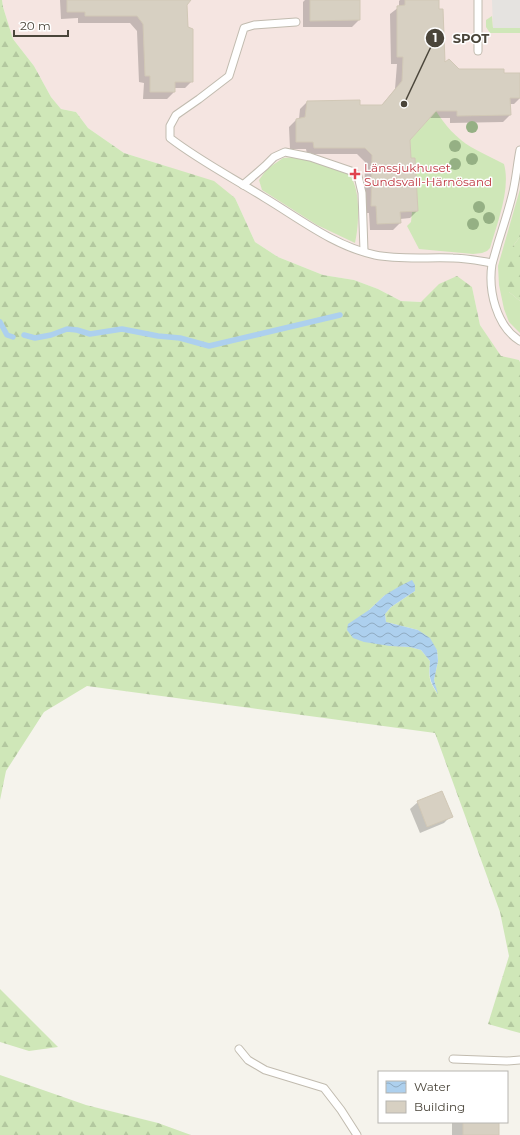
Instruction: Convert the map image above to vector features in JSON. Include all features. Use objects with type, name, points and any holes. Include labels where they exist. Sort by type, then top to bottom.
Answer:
[{"type":"lane","points":[[478,0],[478,51]]},
{"type":"lane","points":[[296,22],[254,25],[244,28],[229,76],[176,115],[170,126],[170,138],[187,151],[304,223],[343,244],[375,255],[456,258],[492,263]]},
{"type":"lane","points":[[520,150],[512,194],[492,263],[491,278],[498,315],[514,337],[520,341]]},
{"type":"lane","points":[[243,185],[274,157],[285,152],[310,157],[351,171],[358,176],[362,193],[364,251]]},
{"type":"lane","points":[[239,1049],[248,1060],[265,1070],[324,1088],[342,1110],[357,1135]]},
{"type":"lane","points":[[453,1059],[506,1061],[520,1060]]},
{"type":"shaded area","name":"Länssjukhuset Sundsvall-Härnösand","points":[[2,0],[520,0],[520,362],[519,360],[501,357],[480,325],[472,287],[422,302],[401,301],[378,289],[354,280],[323,275],[278,257],[255,242],[235,198],[166,166],[124,153],[88,128],[76,112],[61,109],[51,97],[34,66],[13,39]]},
{"type":"shaded area","points":[[492,0],[520,0],[520,28],[493,28]]},
{"type":"green space","points":[[0,0],[2,0],[13,39],[34,66],[51,97],[61,109],[76,112],[88,128],[124,153],[214,181],[235,198],[255,242],[278,257],[323,275],[354,280],[378,289],[401,301],[421,302],[439,284],[457,276],[472,287],[480,325],[501,356],[519,360],[520,1033],[488,1024],[509,956],[500,912],[435,733],[87,686],[44,712],[6,771],[0,800]],"holes":[[[415,591],[391,607],[385,614],[386,622],[418,630],[437,650],[438,661],[434,680],[437,693],[430,678],[430,661],[421,650],[410,647],[390,646],[369,610],[385,595]]]},
{"type":"green space","points":[[492,16],[493,28],[520,28],[520,33],[490,33],[486,27],[486,20]]},
{"type":"green space","points":[[436,111],[460,140],[504,164],[506,184],[502,206],[490,248],[482,253],[473,254],[419,249],[407,226],[411,222],[412,212],[418,211],[415,158],[411,158],[410,140]]},
{"type":"green space","points":[[294,157],[332,167],[350,176],[354,182],[356,190],[358,208],[355,243],[317,225],[262,190],[259,180],[267,169],[283,158]]},
{"type":"green space","points":[[520,189],[520,232],[519,238],[513,246],[509,292],[520,301],[520,333],[509,322],[504,309],[499,285],[498,266]]},
{"type":"green space","points":[[520,217],[520,301],[509,292],[504,282],[506,262],[513,246],[519,238]]},
{"type":"green space","points":[[0,989],[58,1047],[29,1051],[0,1042]]},
{"type":"green space","points":[[0,1075],[86,1105],[158,1123],[191,1135],[0,1135]]},
{"type":"water","points":[[412,580],[415,585],[415,591],[391,607],[385,614],[386,622],[418,630],[430,638],[437,650],[438,661],[434,680],[438,694],[430,678],[430,661],[421,650],[410,647],[364,642],[353,638],[347,630],[348,624],[369,610],[385,595]]},
{"type":"building","points":[[67,0],[191,0],[187,5],[188,27],[193,29],[193,82],[175,82],[175,92],[150,92],[150,76],[145,76],[143,24],[137,16],[85,16],[85,12],[67,12]]},
{"type":"building","points":[[310,0],[360,0],[360,20],[310,21]]},
{"type":"building","points":[[405,0],[439,0],[439,9],[443,9],[445,62],[449,59],[459,69],[504,69],[504,73],[520,73],[520,98],[510,98],[511,115],[457,116],[457,111],[436,111],[410,140],[411,158],[415,158],[418,211],[400,212],[401,223],[377,224],[376,206],[371,206],[372,155],[365,148],[314,148],[313,142],[296,142],[296,119],[305,117],[307,101],[360,100],[360,105],[382,105],[402,81],[403,57],[397,57],[397,6],[405,5]]},
{"type":"building","points":[[442,791],[453,817],[427,827],[417,801]]},
{"type":"building","points":[[463,1123],[499,1123],[499,1135],[463,1135]]},
{"type":"waterway","points":[[24,335],[35,338],[51,335],[67,329],[90,334],[122,329],[158,336],[180,338],[209,346],[340,315]]},
{"type":"waterway","points":[[0,322],[7,335],[13,337]]},
{"type":"place","name":"SPOT","points":[[404,104]]},
{"type":"place","name":"Länssjukhuset Sundsvall-Härnösand","points":[[355,174]]}]
